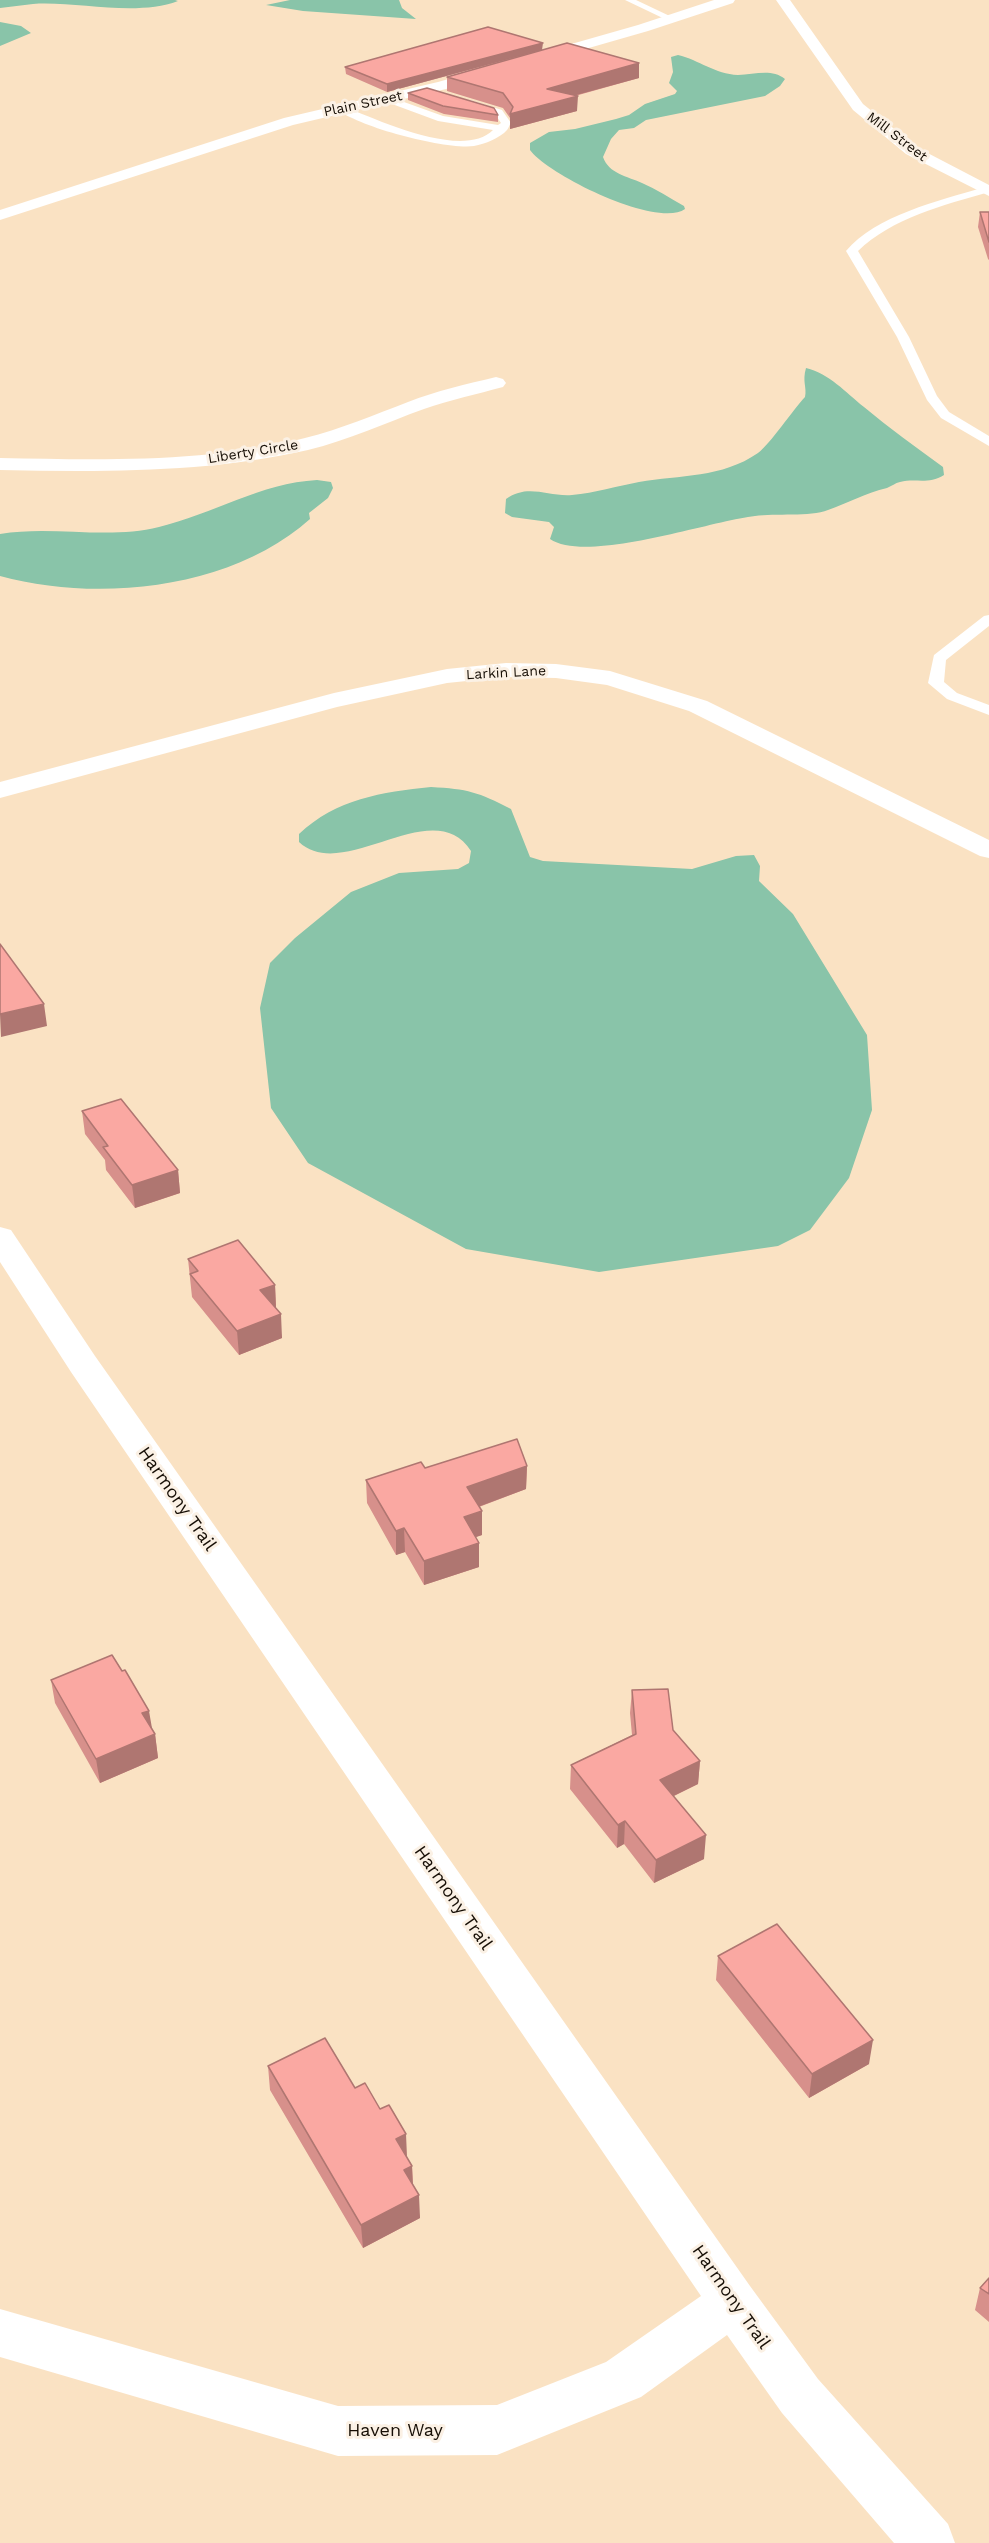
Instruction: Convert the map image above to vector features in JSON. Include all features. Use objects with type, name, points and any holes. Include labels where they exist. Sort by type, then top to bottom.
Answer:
[{"type":"street","name":"Plain Street","points":[[0,214],[289,120],[426,90],[672,19],[728,0]]},
{"type":"street","name":"Mill Street","points":[[783,0],[858,107],[912,151],[987,191]]},
{"type":"street","name":"Liberty Circle","points":[[0,464],[148,464],[226,458],[306,444],[364,427],[417,405],[496,383]]},
{"type":"street","name":"Larkin Lane","points":[[0,790],[334,700],[447,676],[506,670],[556,670],[610,678],[698,706],[989,850]]},
{"type":"street","name":"Harmony Trail","points":[[0,1237],[83,1364],[800,2396],[929,2543]]},
{"type":"street","name":"Haven Way","points":[[0,2333],[338,2431],[497,2430],[623,2380],[734,2302]]},
{"type":"lane","points":[[629,0],[672,19]]},
{"type":"lane","points":[[342,109],[407,135],[440,141],[489,139],[503,129],[506,123],[499,112],[426,90]]},
{"type":"lane","points":[[387,99],[441,119],[503,129]]},
{"type":"lane","points":[[987,191],[903,219],[858,244],[852,251],[903,337],[930,397],[945,415],[989,442]]},
{"type":"lane","points":[[989,619],[939,658],[936,683],[952,696],[989,710]]},
{"type":"green space","points":[[0,0],[178,1],[144,8],[33,4],[0,8]]},
{"type":"green space","points":[[290,0],[399,0],[402,8],[416,19],[303,11],[266,5]]},
{"type":"green space","points":[[0,22],[21,26],[31,33],[0,46]]},
{"type":"green space","points":[[678,55],[730,74],[768,73],[785,79],[780,86],[765,96],[646,120],[634,128],[619,130],[611,139],[603,157],[614,171],[658,191],[684,206],[685,209],[671,213],[652,212],[629,206],[558,173],[530,150],[530,143],[549,132],[575,129],[616,119],[629,115],[645,104],[675,94],[677,91],[669,83],[673,72],[671,57]]},
{"type":"green space","points":[[806,368],[837,384],[943,467],[944,475],[927,481],[898,482],[821,512],[735,519],[649,539],[591,547],[568,545],[550,539],[554,527],[549,522],[512,517],[505,513],[506,499],[522,492],[581,494],[639,482],[715,471],[744,461],[763,448],[805,397]]},
{"type":"green space","points":[[317,480],[331,482],[333,488],[328,498],[309,513],[310,519],[278,543],[243,561],[204,575],[163,584],[121,588],[79,588],[39,584],[0,576],[0,534],[40,531],[100,533],[140,531],[179,521],[276,487]]},
{"type":"green space","points":[[431,787],[472,792],[511,809],[530,857],[543,861],[692,869],[736,856],[754,855],[760,866],[759,881],[793,914],[867,1035],[872,1110],[849,1178],[810,1230],[778,1246],[599,1272],[466,1249],[308,1163],[271,1108],[260,1008],[270,963],[295,938],[351,892],[399,873],[458,869],[469,863],[471,851],[455,835],[434,831],[412,833],[340,853],[318,852],[299,842],[299,834],[328,813],[360,799]]},
{"type":"building","points":[[488,27],[543,43],[387,84],[345,67]]},
{"type":"building","points":[[567,43],[639,63],[547,89],[578,96],[510,114],[513,107],[503,93],[447,77]]},
{"type":"building","points":[[427,88],[494,108],[498,115],[443,106],[408,93]]},
{"type":"building","points":[[980,212],[989,212],[989,242]]},
{"type":"building","points":[[0,944],[44,1004],[0,1014]]},
{"type":"building","points":[[121,1099],[178,1170],[132,1185],[103,1147],[108,1146],[82,1111]]},
{"type":"building","points":[[238,1240],[275,1285],[260,1290],[281,1314],[237,1331],[190,1274],[198,1271],[188,1259]]},
{"type":"building","points":[[517,1439],[527,1466],[467,1487],[482,1511],[464,1517],[479,1543],[424,1561],[404,1528],[396,1531],[366,1480],[421,1462],[425,1468]]},
{"type":"building","points":[[112,1655],[122,1671],[125,1670],[149,1711],[142,1713],[155,1734],[96,1759],[51,1680]]},
{"type":"building","points":[[668,1689],[673,1730],[700,1761],[660,1780],[706,1835],[656,1860],[625,1821],[618,1825],[571,1765],[636,1734],[632,1690]]},
{"type":"building","points":[[777,1924],[873,2040],[812,2074],[718,1956]]},
{"type":"building","points":[[325,2038],[355,2088],[365,2083],[380,2109],[389,2105],[406,2134],[396,2139],[412,2166],[404,2170],[419,2195],[361,2225],[268,2066]]},
{"type":"building","points":[[989,2278],[989,2294],[980,2288]]}]
